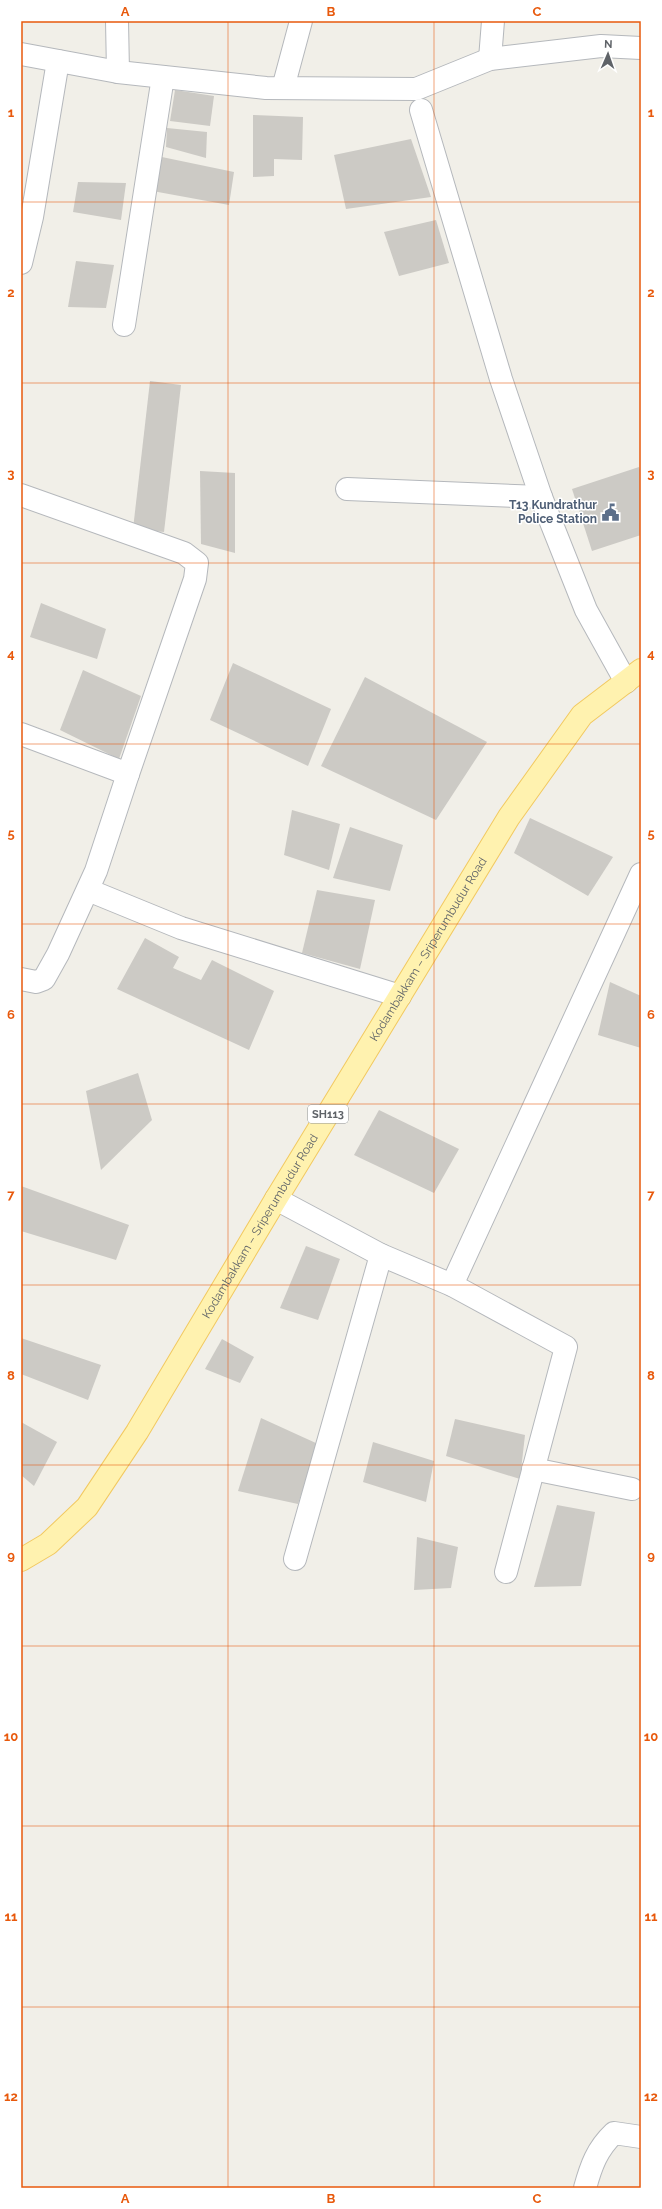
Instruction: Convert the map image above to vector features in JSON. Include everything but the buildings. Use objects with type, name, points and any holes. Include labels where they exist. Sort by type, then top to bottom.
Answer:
[{"type":"main road","name":"Kodambakkam – Sriperumbudur Road","points":[[21,1560],[48,1544],[87,1507],[137,1432],[276,1199],[509,817],[582,715],[633,676]]},
{"type":"street","points":[[117,21],[118,72]]},
{"type":"street","points":[[284,88],[301,21]]},
{"type":"street","points":[[490,59],[493,21]]},
{"type":"street","points":[[21,54],[118,72],[284,88],[416,89],[490,59],[601,46],[641,48]]},
{"type":"street","points":[[21,263],[26,216],[58,61]]},
{"type":"street","points":[[124,324],[163,77]]},
{"type":"street","points":[[421,110],[501,379],[541,497],[586,610],[633,676]]},
{"type":"street","points":[[347,489],[541,497]]},
{"type":"street","points":[[21,495],[184,552],[197,563],[195,579],[96,871],[88,890],[58,954],[44,979],[36,982],[21,979]]},
{"type":"street","points":[[21,734],[128,774]]},
{"type":"street","points":[[452,1285],[641,874]]},
{"type":"street","points":[[88,890],[181,928],[400,996]]},
{"type":"street","points":[[276,1199],[381,1255],[452,1285],[566,1347],[506,1572]]},
{"type":"street","points":[[295,1559],[381,1255]]},
{"type":"street","points":[[533,1469],[632,1489]]},
{"type":"street","points":[[584,2188],[594,2158],[605,2141],[614,2133],[641,2137]]},
{"type":"place","name":"T13 Kundrathur Police Station","points":[[610,512]]}]
